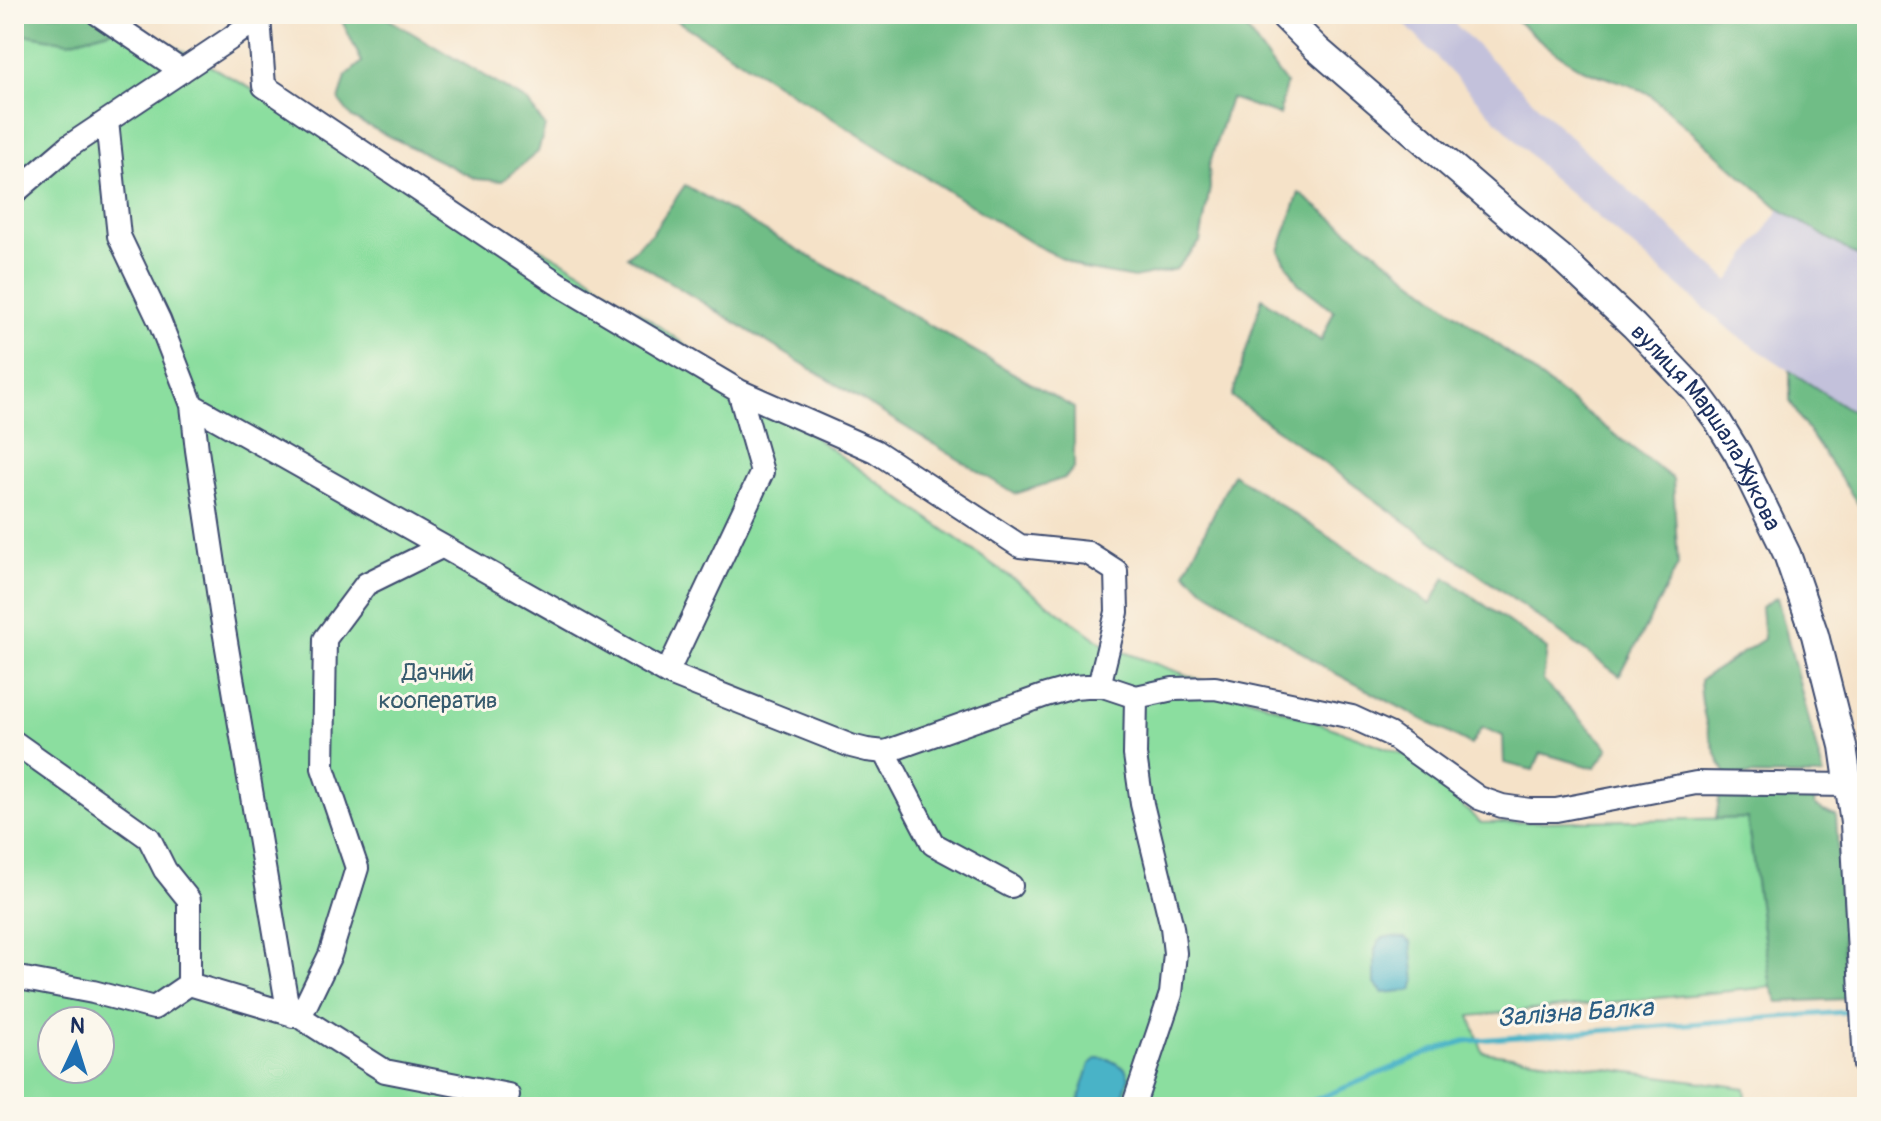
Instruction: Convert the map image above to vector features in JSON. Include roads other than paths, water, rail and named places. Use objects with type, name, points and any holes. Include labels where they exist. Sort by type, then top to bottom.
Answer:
[{"type":"main road","name":"вулиця Маршала Жукова","points":[[1282,14],[1317,49],[1581,276],[1634,326],[1695,390],[1738,454],[1787,554],[1815,635],[1843,746],[1854,823],[1867,1065]]},
{"type":"street","points":[[98,14],[182,71]]},
{"type":"street","points":[[14,193],[68,147],[261,16]]},
{"type":"street","points":[[261,16],[264,86],[557,283],[739,391],[875,451],[1020,546],[1088,553],[1116,571],[1117,612],[1099,686]]},
{"type":"street","points":[[107,121],[119,236],[159,320],[192,405],[244,752],[286,998],[296,1016]]},
{"type":"street","points":[[667,673],[762,472],[739,391]]},
{"type":"street","points":[[192,405],[667,673],[867,750],[885,752],[1074,687],[1099,686],[1136,697],[1173,689],[1215,688],[1352,717],[1389,734],[1479,798],[1502,806],[1556,810],[1696,783],[1849,785]]},
{"type":"street","points":[[296,1016],[330,955],[357,868],[323,768],[325,639],[366,584],[441,547]]},
{"type":"street","points":[[1133,1107],[1171,994],[1175,953],[1172,927],[1140,792],[1135,755],[1136,697]]},
{"type":"street","points":[[14,742],[149,838],[165,870],[189,900],[189,984]]},
{"type":"street","points":[[885,752],[933,844],[1011,886]]},
{"type":"street","points":[[14,977],[93,992],[154,1008],[189,984]]},
{"type":"street","points":[[189,984],[296,1016],[385,1071],[508,1095]]},
{"type":"water","points":[[1386,937],[1405,938],[1411,943],[1415,982],[1412,990],[1383,993],[1375,984],[1375,950],[1379,940]]},
{"type":"water","points":[[1098,1058],[1108,1059],[1125,1068],[1129,1077],[1119,1107],[1086,1107],[1079,1099],[1090,1064]]},
{"type":"waterway","name":"Залізна Балка","points":[[1298,1107],[1433,1051],[1465,1041],[1858,1011]]},
{"type":"park label","name":"Дачний кооператив","points":[[438,686]]}]
